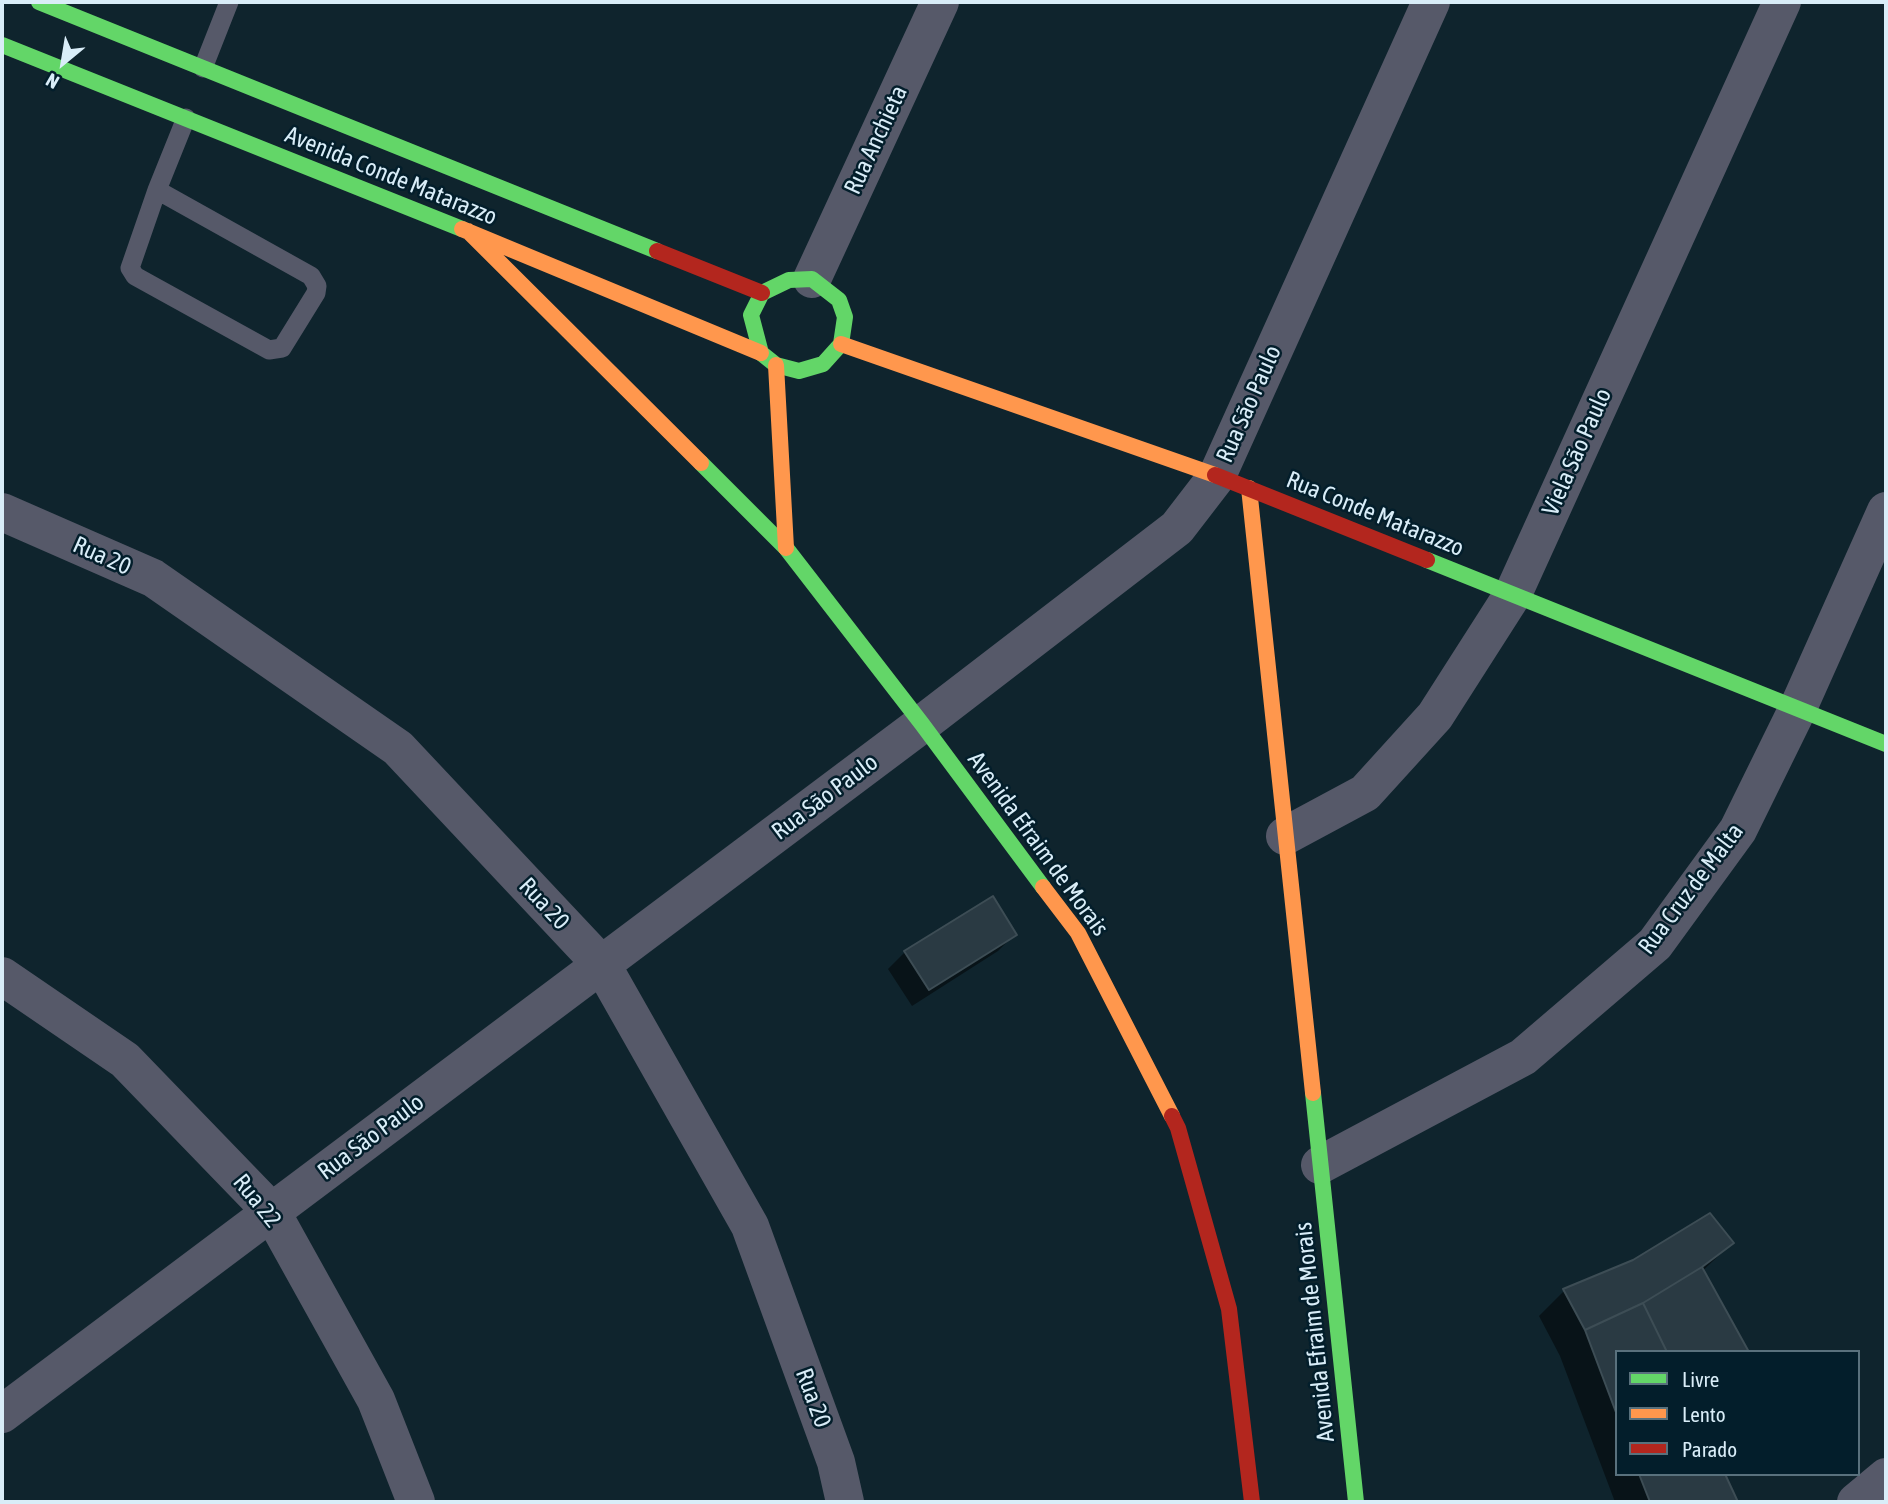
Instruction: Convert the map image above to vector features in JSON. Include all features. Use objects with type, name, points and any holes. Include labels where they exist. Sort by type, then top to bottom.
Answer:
[{"type":"street","name":"Avenida Conde Matarazzo","points":[[39,2],[200,75],[762,293]]},
{"type":"street","name":"Rua Anchieta","points":[[812,279],[940,2]]},
{"type":"street","name":"Rua São Paulo","points":[[2,1414],[922,724],[1233,482],[1431,2]]},
{"type":"street","name":"Viela São Paulo","points":[[1286,836],[1365,793],[1435,716],[1513,594],[1782,2]]},
{"type":"street","name":"Avenida Conde Matarazzo","points":[[2,45],[189,112],[468,232],[761,353]]},
{"type":"street","name":"Avenida Efraim de Morais","points":[[468,232],[786,548],[1078,933],[1178,1128],[1229,1309],[1252,1502]]},
{"type":"street","points":[[812,279],[839,300],[845,317],[841,344],[823,363],[799,371],[776,365],[761,353],[751,315],[762,293],[789,281],[812,279]]},
{"type":"street","name":"Rua Conde Matarazzo","points":[[841,344],[1233,482],[1886,744]]},
{"type":"street","points":[[776,365],[786,548]]},
{"type":"street","name":"Avenida Efraim de Morais","points":[[1233,482],[1286,836],[1356,1502]]},
{"type":"street","name":"Rua Cruz de Malta","points":[[1320,1165],[1523,1057],[1655,944],[1738,830],[1798,708],[1886,511]]},
{"type":"street","name":"Rua 20","points":[[2,512],[153,578],[398,748],[602,965],[750,1226],[836,1462],[845,1502]]},
{"type":"street","name":"Rua 22","points":[[2,976],[125,1060],[271,1212],[376,1400],[416,1502]]},
{"type":"street","points":[[1856,1502],[1886,1478]]},
{"type":"lane","points":[[200,75],[229,2]]},
{"type":"lane","points":[[157,190],[311,276],[316,293],[282,348],[269,349],[133,274],[130,268],[157,190],[189,112]]},
{"type":"building","points":[[993,896],[1017,935],[929,990],[904,951]]},
{"type":"building","points":[[1710,1213],[1734,1243],[1702,1267],[1643,1303],[1585,1330],[1563,1289],[1633,1260]]},
{"type":"building","points":[[1702,1267],[1748,1350],[1666,1350],[1643,1303]]},
{"type":"building","points":[[1643,1303],[1666,1350],[1615,1350],[1615,1410],[1585,1330]]},
{"type":"building","points":[[1640,1476],[1726,1476],[1738,1502],[1650,1502]]},
{"type":"traffic: fast","points":[[39,2],[657,251]]},
{"type":"traffic: fast","points":[[2,45],[462,229]]},
{"type":"traffic: fast","points":[[812,279],[839,300],[845,317],[841,344],[823,364],[799,371],[776,365],[761,353],[751,315],[762,293],[789,280],[812,279]]},
{"type":"traffic: fast","points":[[701,463],[786,548],[1043,887]]},
{"type":"traffic: fast","points":[[1427,560],[1886,744]]},
{"type":"traffic: fast","points":[[1313,1093],[1356,1502]]},
{"type":"traffic: slow","points":[[462,229],[761,353]]},
{"type":"traffic: slow","points":[[468,231],[701,463]]},
{"type":"traffic: slow","points":[[841,344],[1215,475]]},
{"type":"traffic: slow","points":[[776,365],[786,548]]},
{"type":"traffic: slow","points":[[1249,488],[1313,1093]]},
{"type":"traffic: slow","points":[[1043,887],[1078,933],[1172,1116]]},
{"type":"traffic: jam","points":[[657,251],[762,293]]},
{"type":"traffic: jam","points":[[1215,475],[1427,560]]},
{"type":"traffic: jam","points":[[1172,1116],[1178,1128],[1229,1309],[1252,1502]]}]
